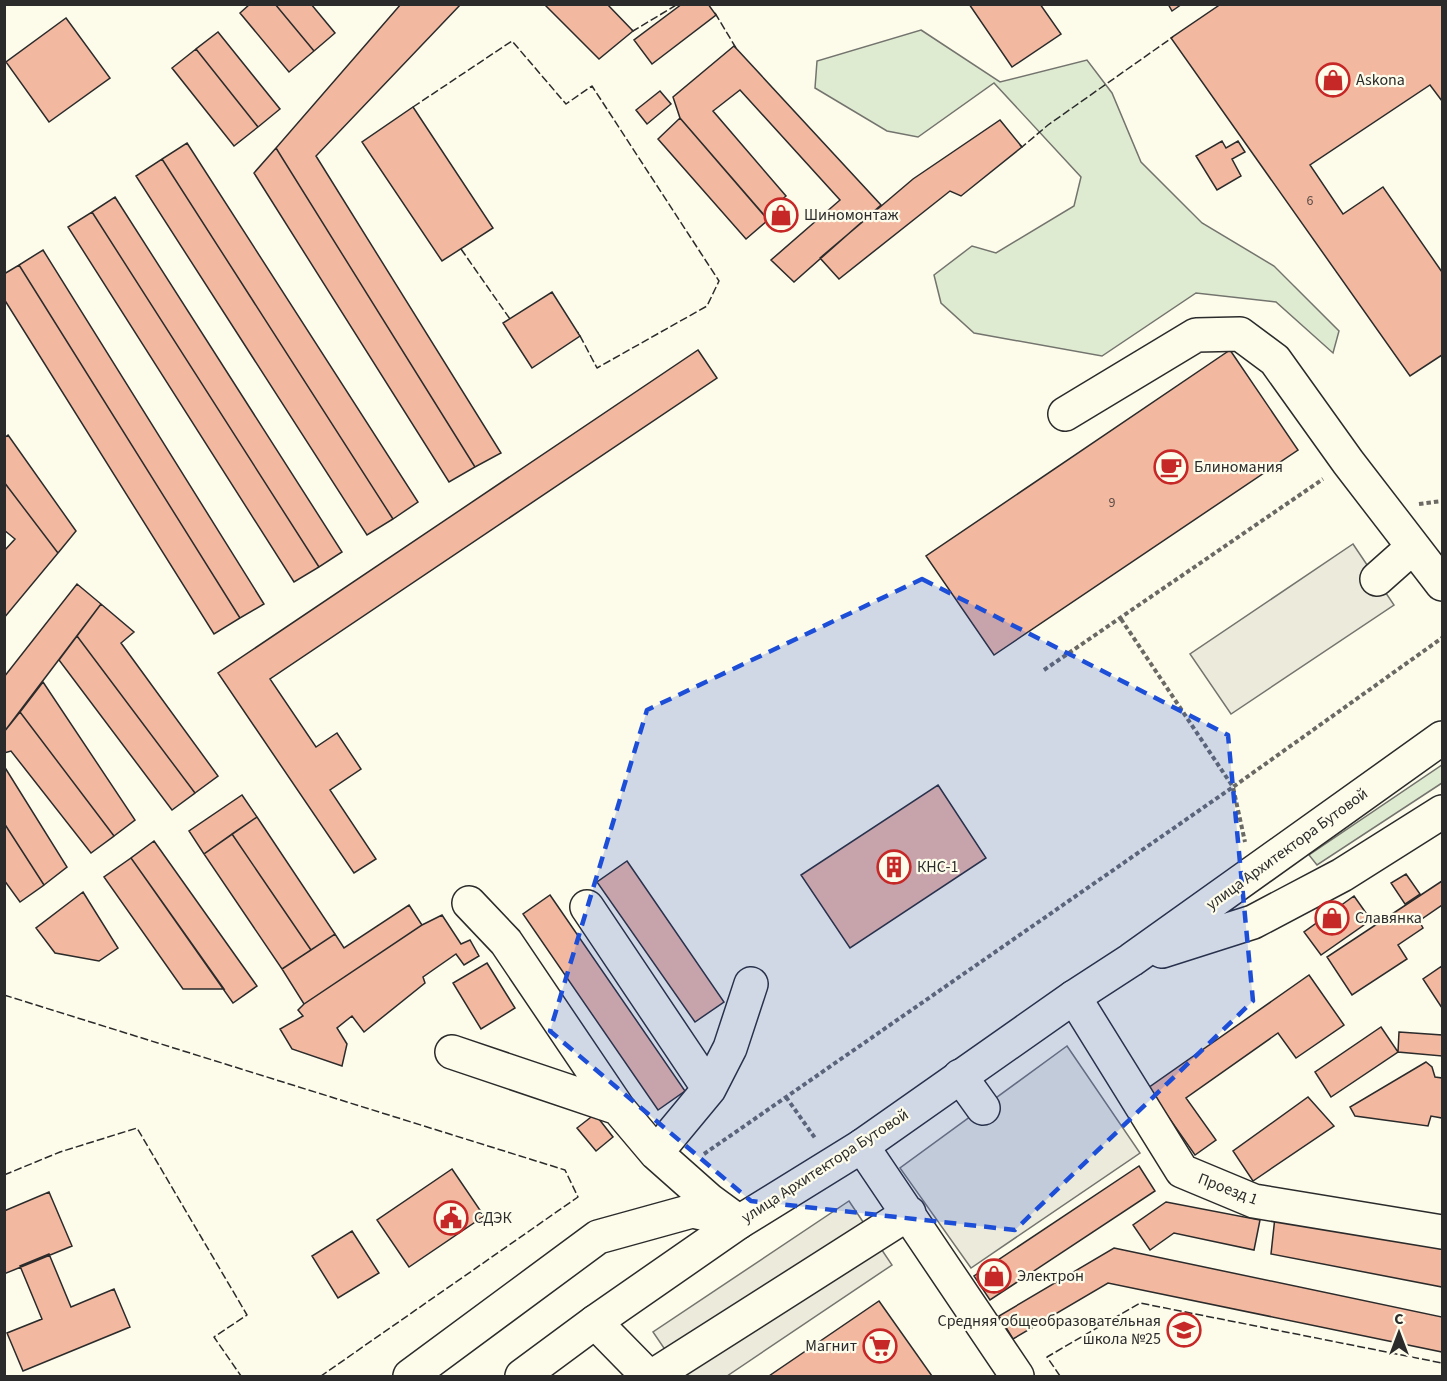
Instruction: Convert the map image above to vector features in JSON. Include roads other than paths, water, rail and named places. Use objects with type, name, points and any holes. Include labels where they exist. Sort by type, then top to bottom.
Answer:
[{"type":"main road","points":[[1065,414],[1196,335],[1240,334],[1275,360],[1348,462],[1443,584]]},
{"type":"main road","points":[[1377,579],[1413,547]]},
{"type":"main road","name":"улица Архитектора Бутовой","points":[[522,1377],[595,1322],[739,1222],[862,1146],[1074,996],[1131,960],[1443,738]]},
{"type":"main road","name":"улица Архитектора Бутовой","points":[[1131,960],[1253,922],[1342,875],[1443,812]]},
{"type":"main road","points":[[469,903],[506,942],[618,1108],[667,1163],[709,1200],[739,1222]]},
{"type":"main road","points":[[587,908],[709,1089]]},
{"type":"main road","points":[[667,1163],[730,1048],[751,984]]},
{"type":"main road","name":"Проезд 1","points":[[1074,996],[1182,1171],[1254,1201],[1443,1232]]},
{"type":"main road","points":[[452,1052],[618,1108]]},
{"type":"main road","points":[[960,1076],[983,1108]]},
{"type":"main road","points":[[862,1146],[1017,1377]]},
{"type":"main road","points":[[410,1377],[598,1237],[692,1211],[739,1222]]},
{"type":"main road","points":[[653,1377],[909,1213]]},
{"type":"main road","points":[[595,1322],[648,1377]]},
{"type":"place","name":"Askona","points":[[1333,80]]},
{"type":"place","name":"Шиномонтаж","points":[[781,215]]},
{"type":"place","name":"Блиномания","points":[[1171,467]]},
{"type":"place","name":"КНС-1","points":[[894,867]]},
{"type":"place","name":"Славянка","points":[[1332,918]]},
{"type":"place","name":"СДЭК","points":[[451,1218]]},
{"type":"place","name":"Электрон","points":[[994,1276]]},
{"type":"place","name":"Средняя общеобразовательная школа №25","points":[[1184,1330]]},
{"type":"place","name":"Магнит","points":[[880,1346]]}]
